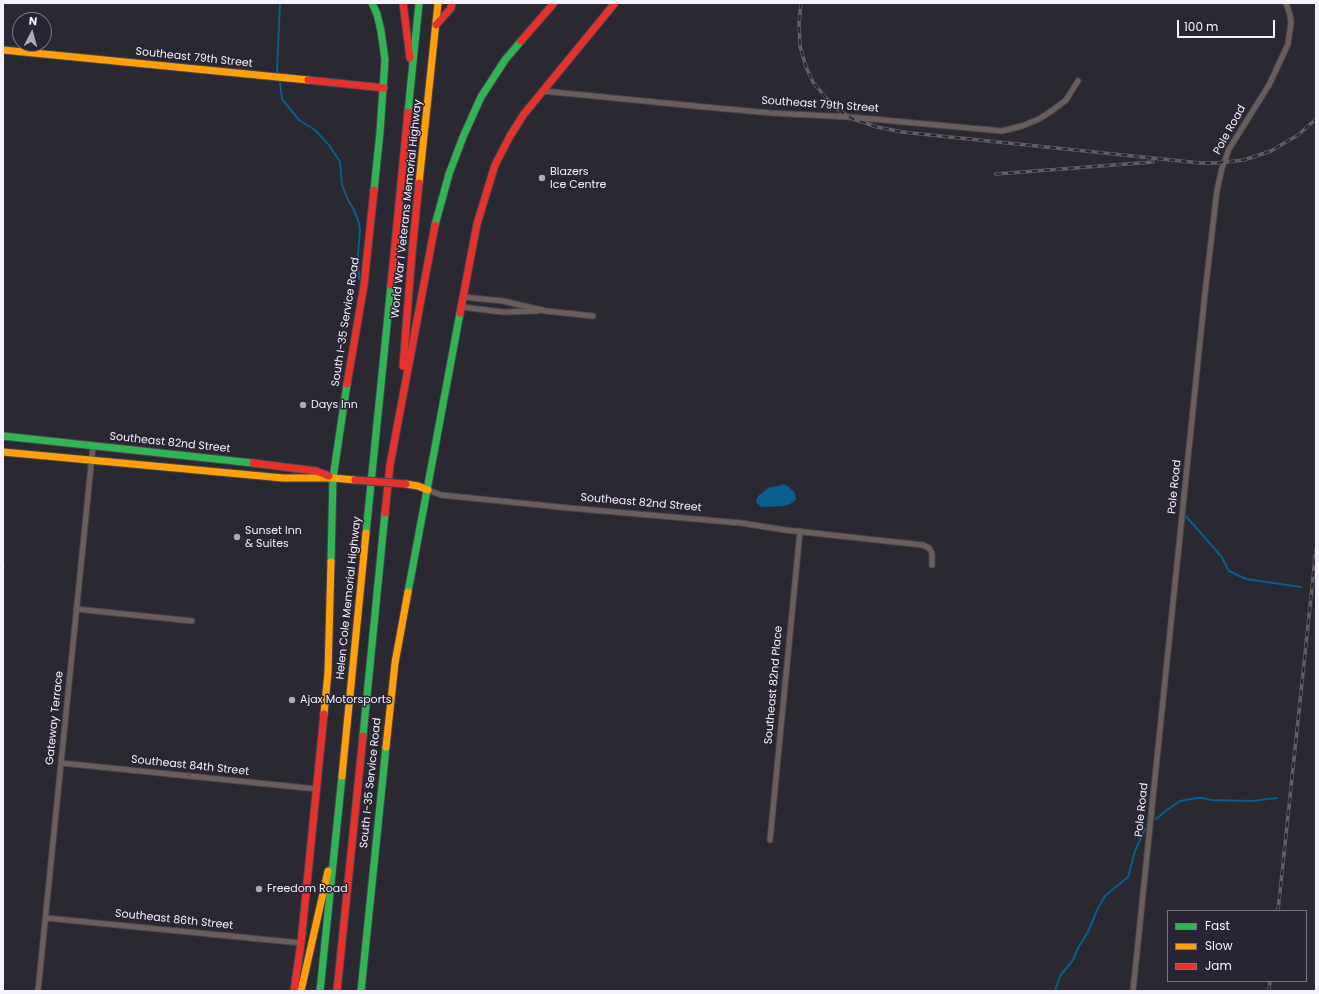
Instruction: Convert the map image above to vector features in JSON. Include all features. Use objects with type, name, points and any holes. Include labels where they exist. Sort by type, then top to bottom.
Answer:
[{"type":"main road","name":"South I-35 Service Road","points":[[294,991],[301,943],[317,789],[328,662],[333,478],[364,285],[384,88],[384,44],[377,14],[372,3]]},
{"type":"main road","points":[[403,3],[412,74]]},
{"type":"main road","name":"World War I Veterans Memorial Highway","points":[[395,255],[419,3]]},
{"type":"main road","name":"World War I Veterans Memorial Highway","points":[[400,417],[412,253],[438,3]]},
{"type":"main road","points":[[436,25],[451,8],[452,3]]},
{"type":"main road","points":[[337,991],[390,465],[400,417],[432,234],[449,174],[463,137],[481,97],[505,60],[554,3]]},
{"type":"main road","name":"South I-35 Service Road","points":[[361,991],[395,663],[477,224],[495,165],[510,136],[524,114],[615,3]]},
{"type":"main road","name":"Southeast 79th Street","points":[[3,50],[384,88]]},
{"type":"main road","name":"Helen Cole Memorial Highway","points":[[320,991],[395,255]]},
{"type":"main road","name":"Southeast 82nd Street","points":[[3,436],[284,466],[316,471],[333,478]]},
{"type":"main road","name":"Southeast 82nd Street","points":[[3,452],[283,478],[333,478],[406,484],[418,486],[428,490]]},
{"type":"main road","points":[[301,991],[337,831]]},
{"type":"main road","points":[[340,963],[343,991]]},
{"type":"street","name":"Pole Road","points":[[1133,991],[1217,190],[1226,156],[1237,135],[1272,80],[1286,49],[1291,24],[1286,3]]},
{"type":"street","name":"Southeast 79th Street","points":[[543,90],[771,113],[850,117],[1002,131],[1022,126],[1040,119],[1066,100],[1078,81]]},
{"type":"street","points":[[464,297],[503,301],[546,311],[593,316]]},
{"type":"street","points":[[462,307],[502,312],[546,311]]},
{"type":"street","name":"Gateway Terrace","points":[[38,991],[93,446]]},
{"type":"street","name":"Southeast 82nd Street","points":[[428,490],[441,495],[741,523],[800,532],[923,545],[929,548],[932,553],[932,565]]},
{"type":"street","name":"Southeast 82nd Place","points":[[770,840],[800,532]]},
{"type":"street","points":[[76,610],[192,621]]},
{"type":"street","name":"Southeast 84th Street","points":[[61,763],[317,789]]},
{"type":"street","name":"Southeast 86th Street","points":[[46,918],[301,943]]},
{"type":"water","points":[[782,484],[788,486],[795,493],[796,500],[784,506],[761,507],[756,502],[758,496],[770,487],[780,486]]},
{"type":"waterway","points":[[280,3],[277,70],[279,74],[282,99],[299,120],[315,130],[329,145],[340,162],[342,185],[358,220],[360,229],[358,254],[359,279]]},
{"type":"waterway","points":[[1184,514],[1221,556],[1229,571],[1246,579],[1301,587]]},
{"type":"waterway","points":[[1156,819],[1180,801],[1197,798],[1211,800],[1252,801],[1277,798]]},
{"type":"waterway","points":[[1055,991],[1060,976],[1073,960],[1105,896],[1128,877],[1135,851],[1144,831],[1149,826]]},
{"type":"railway","points":[[801,3],[799,23],[800,46],[806,67],[813,82],[837,109],[853,119],[877,127],[902,132],[1200,163],[1217,163],[1244,160],[1271,151],[1298,135],[1316,119]]},
{"type":"railway","points":[[996,174],[1153,162]]},
{"type":"railway","points":[[1278,910],[1316,549]]},
{"type":"railway","points":[[1269,991],[1270,982]]},
{"type":"traffic: fast","points":[[372,3],[377,14],[381,31],[385,60],[374,190]]},
{"type":"traffic: fast","points":[[408,112],[419,3]]},
{"type":"traffic: fast","points":[[435,225],[449,174],[463,137],[481,97],[505,60],[521,41]]},
{"type":"traffic: fast","points":[[366,533],[391,285]]},
{"type":"traffic: fast","points":[[408,592],[460,313]]},
{"type":"traffic: fast","points":[[331,562],[333,478],[347,384]]},
{"type":"traffic: fast","points":[[3,436],[253,463]]},
{"type":"traffic: fast","points":[[363,736],[385,513]]},
{"type":"traffic: fast","points":[[361,991],[386,747]]},
{"type":"traffic: fast","points":[[320,991],[342,776]]},
{"type":"traffic: slow","points":[[419,183],[438,3]]},
{"type":"traffic: slow","points":[[3,50],[308,80]]},
{"type":"traffic: slow","points":[[3,452],[283,478],[333,478],[355,480]]},
{"type":"traffic: slow","points":[[406,484],[418,486],[428,490]]},
{"type":"traffic: slow","points":[[342,776],[366,533]]},
{"type":"traffic: slow","points":[[324,714],[328,672],[331,562]]},
{"type":"traffic: slow","points":[[386,747],[395,663],[408,592]]},
{"type":"traffic: slow","points":[[301,991],[328,871]]},
{"type":"traffic: jam","points":[[403,3],[410,58]]},
{"type":"traffic: jam","points":[[436,25],[451,8],[452,3]]},
{"type":"traffic: jam","points":[[521,41],[554,3]]},
{"type":"traffic: jam","points":[[460,313],[477,224],[495,165],[510,136],[524,114],[615,3]]},
{"type":"traffic: jam","points":[[308,80],[384,88]]},
{"type":"traffic: jam","points":[[391,285],[408,112]]},
{"type":"traffic: jam","points":[[403,366],[419,183]]},
{"type":"traffic: jam","points":[[347,384],[364,285],[374,190]]},
{"type":"traffic: jam","points":[[385,513],[390,465],[435,225]]},
{"type":"traffic: jam","points":[[253,463],[316,471],[329,476]]},
{"type":"traffic: jam","points":[[355,480],[406,484]]},
{"type":"traffic: jam","points":[[294,991],[301,943],[324,714]]},
{"type":"traffic: jam","points":[[337,991],[363,736]]},
{"type":"place","name":"Blazers Ice Centre","points":[[542,178]]},
{"type":"place","name":"Days Inn","points":[[303,405]]},
{"type":"place","name":"Sunset Inn & Suites","points":[[237,537]]},
{"type":"place","name":"Ajax Motorsports","points":[[292,700]]},
{"type":"place","name":"Freedom Road","points":[[259,889]]}]
